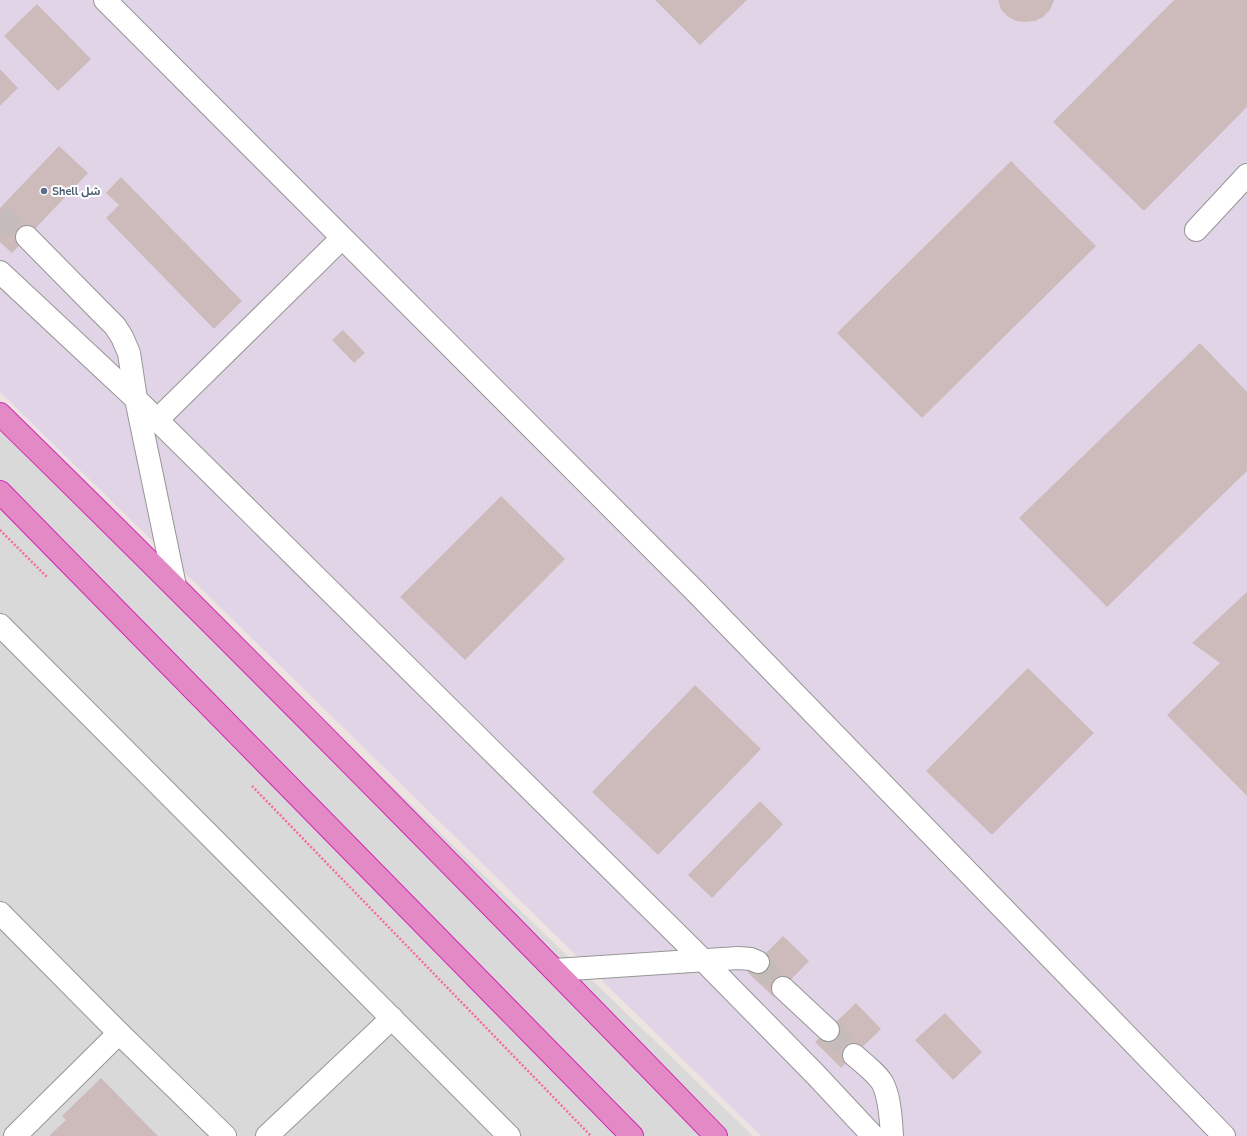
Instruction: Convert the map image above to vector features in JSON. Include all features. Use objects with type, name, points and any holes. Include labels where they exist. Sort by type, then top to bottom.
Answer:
[{"type":"highway","points":[[0,414],[175,586],[555,970],[716,1136]]},
{"type":"highway","points":[[0,492],[632,1136]]},
{"type":"street","points":[[105,0],[707,604],[1224,1136]]},
{"type":"street","points":[[1196,230],[1247,175]]},
{"type":"street","points":[[28,237],[115,326],[122,337],[128,353],[136,399],[175,586]]},
{"type":"street","points":[[157,420],[342,238]]},
{"type":"street","points":[[0,272],[136,399],[702,960],[816,1075],[873,1136]]},
{"type":"street","points":[[0,625],[509,1136]]},
{"type":"street","points":[[0,913],[119,1033],[225,1136]]},
{"type":"street","points":[[555,970],[738,958],[751,959],[758,962]]},
{"type":"street","points":[[783,988],[828,1030]]},
{"type":"street","points":[[267,1136],[392,1018]]},
{"type":"street","points":[[15,1136],[119,1033]]},
{"type":"street","points":[[854,1055],[883,1083],[889,1107],[892,1136]]},
{"type":"path","points":[[0,530],[50,580]]},
{"type":"path","points":[[251,785],[591,1136]]},
{"type":"shaded area","points":[[0,0],[1247,0],[1247,1136],[761,1136],[0,392]]},
{"type":"shaded area","points":[[0,406],[753,1136],[0,1136]]},
{"type":"building","points":[[655,0],[747,0],[700,45]]},
{"type":"building","points":[[998,0],[1054,0],[1050,10],[1043,17],[1035,21],[1025,22],[1016,21],[1007,16],[1001,9]]},
{"type":"building","points":[[1174,0],[1247,0],[1247,107],[1144,211],[1053,122]]},
{"type":"building","points":[[37,4],[91,59],[58,91],[4,36]]},
{"type":"building","points":[[0,69],[18,88],[0,106]]},
{"type":"building","name":"Shell شل","points":[[59,146],[88,173],[12,253],[0,242],[0,208]]},
{"type":"building","points":[[1011,161],[1096,246],[922,418],[837,333]]},
{"type":"building","points":[[121,177],[242,301],[214,329],[106,218],[119,205],[106,193]]},
{"type":"building","points":[[343,330],[365,353],[354,363],[332,340]]},
{"type":"building","points":[[1200,343],[1247,392],[1247,471],[1107,607],[1019,518]]},
{"type":"building","points":[[501,496],[565,559],[465,660],[400,597]]},
{"type":"building","points":[[1247,592],[1247,796],[1167,715],[1220,663],[1192,643]]},
{"type":"building","points":[[1028,668],[1094,733],[992,835],[926,771]]},
{"type":"building","points":[[695,685],[761,749],[658,855],[592,792]]},
{"type":"building","points":[[760,801],[783,824],[712,898],[688,875]]},
{"type":"building","points":[[783,936],[809,961],[774,997],[747,972]]},
{"type":"building","points":[[856,1003],[881,1029],[841,1068],[815,1042]]},
{"type":"building","points":[[945,1013],[982,1052],[953,1080],[915,1040]]},
{"type":"building","points":[[101,1078],[158,1136],[49,1136],[66,1120],[62,1116]]},
{"type":"tunnel","points":[[0,214],[27,237]]},
{"type":"tunnel","points":[[758,962],[783,988]]},
{"type":"tunnel","points":[[828,1030],[854,1055]]},
{"type":"place","name":"Shell شل","points":[[44,191]]}]
